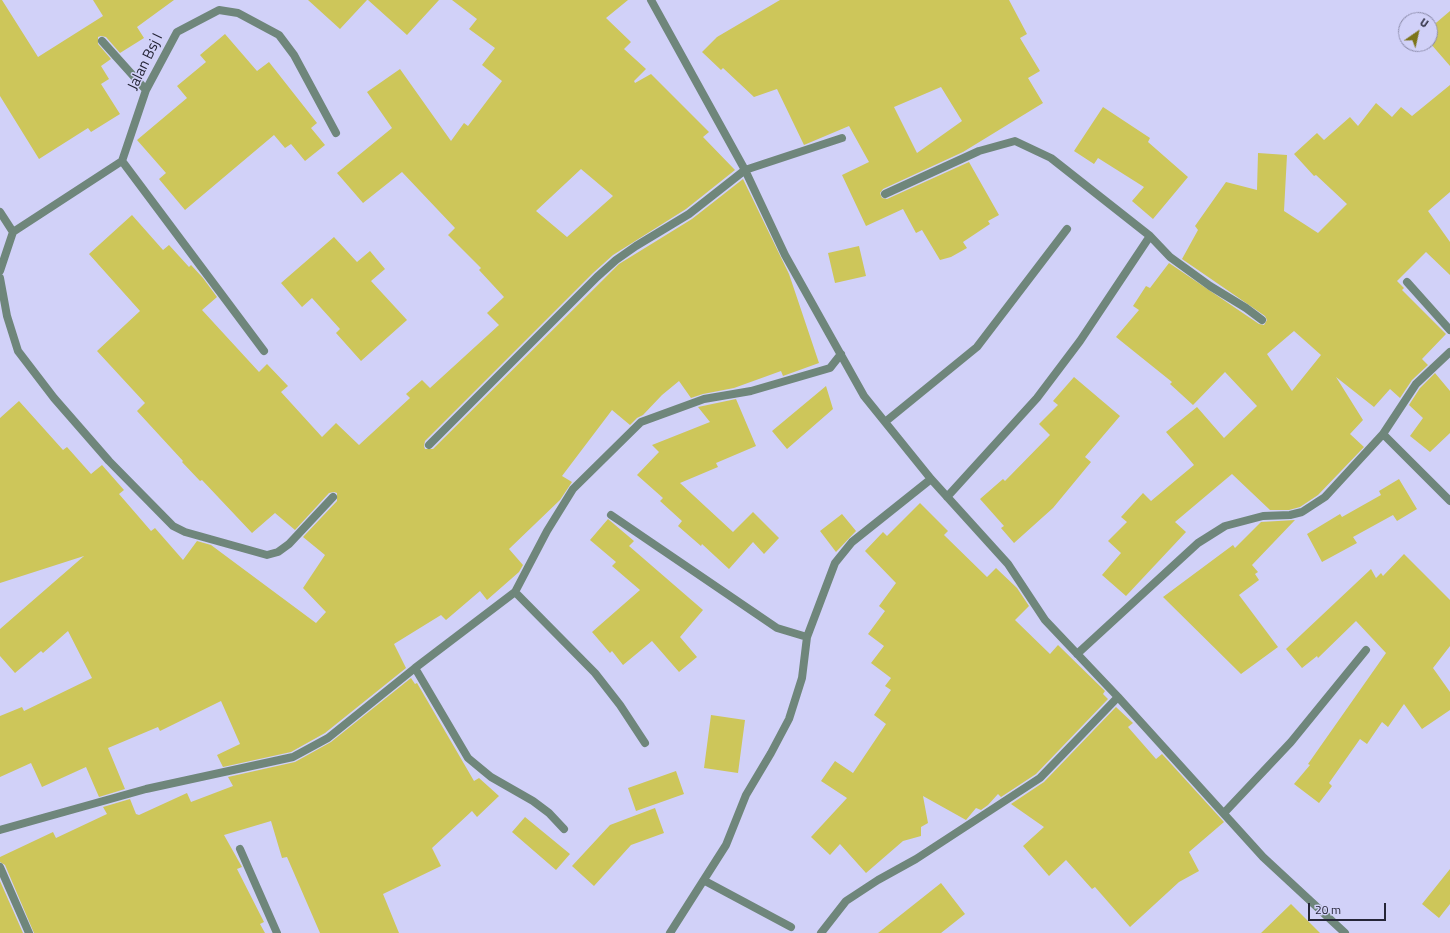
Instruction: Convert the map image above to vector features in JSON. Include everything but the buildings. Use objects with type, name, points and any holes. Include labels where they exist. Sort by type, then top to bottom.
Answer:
[{"type":"street","points":[[651,0],[745,170],[785,255],[864,396],[931,479],[1008,564],[1045,620],[1118,697],[1263,857],[1345,933]]},
{"type":"street","name":"Jalan Bsj I","points":[[122,161],[146,90],[177,32],[219,10],[238,13],[279,36],[294,55],[336,134]]},
{"type":"street","points":[[102,41],[146,90]]},
{"type":"street","points":[[429,445],[597,277],[616,260],[689,214],[745,170],[842,138]]},
{"type":"street","points":[[885,194],[979,151],[1015,141],[1051,158],[1150,236],[1170,257],[1210,286],[1246,308],[1262,320]]},
{"type":"street","points":[[0,271],[13,232],[122,161],[264,351]]},
{"type":"street","points":[[0,212],[13,232]]},
{"type":"street","points":[[885,422],[977,347],[1067,229]]},
{"type":"street","points":[[947,497],[1037,398],[1080,341],[1150,236]]},
{"type":"street","points":[[0,278],[7,316],[18,351],[54,398],[140,493],[173,526],[184,532],[267,555],[278,552],[289,544],[333,497]]},
{"type":"street","points":[[1407,282],[1450,330]]},
{"type":"street","points":[[1077,654],[1198,543],[1225,526],[1263,516],[1290,515],[1302,512],[1325,497],[1383,434],[1416,384],[1450,352]]},
{"type":"street","points":[[0,830],[146,789],[293,757],[328,738],[415,668],[515,592],[547,531],[573,489],[641,422],[704,399],[751,391],[830,368],[841,354]]},
{"type":"street","points":[[1383,434],[1450,501]]},
{"type":"street","points":[[670,933],[726,845],[746,795],[789,719],[802,678],[807,637],[835,563],[852,542],[931,479]]},
{"type":"street","points":[[611,515],[777,628],[807,637]]},
{"type":"street","points":[[515,592],[595,673],[620,705],[646,743]]},
{"type":"street","points":[[1224,813],[1291,742],[1366,650]]},
{"type":"street","points":[[415,668],[468,758],[491,777],[533,801],[549,813],[564,829]]},
{"type":"street","points":[[821,933],[846,901],[878,880],[916,859],[1040,778],[1118,697]]},
{"type":"street","points":[[240,849],[278,933]]},
{"type":"street","points":[[0,868],[29,933]]},
{"type":"street","points":[[705,880],[791,927]]}]
